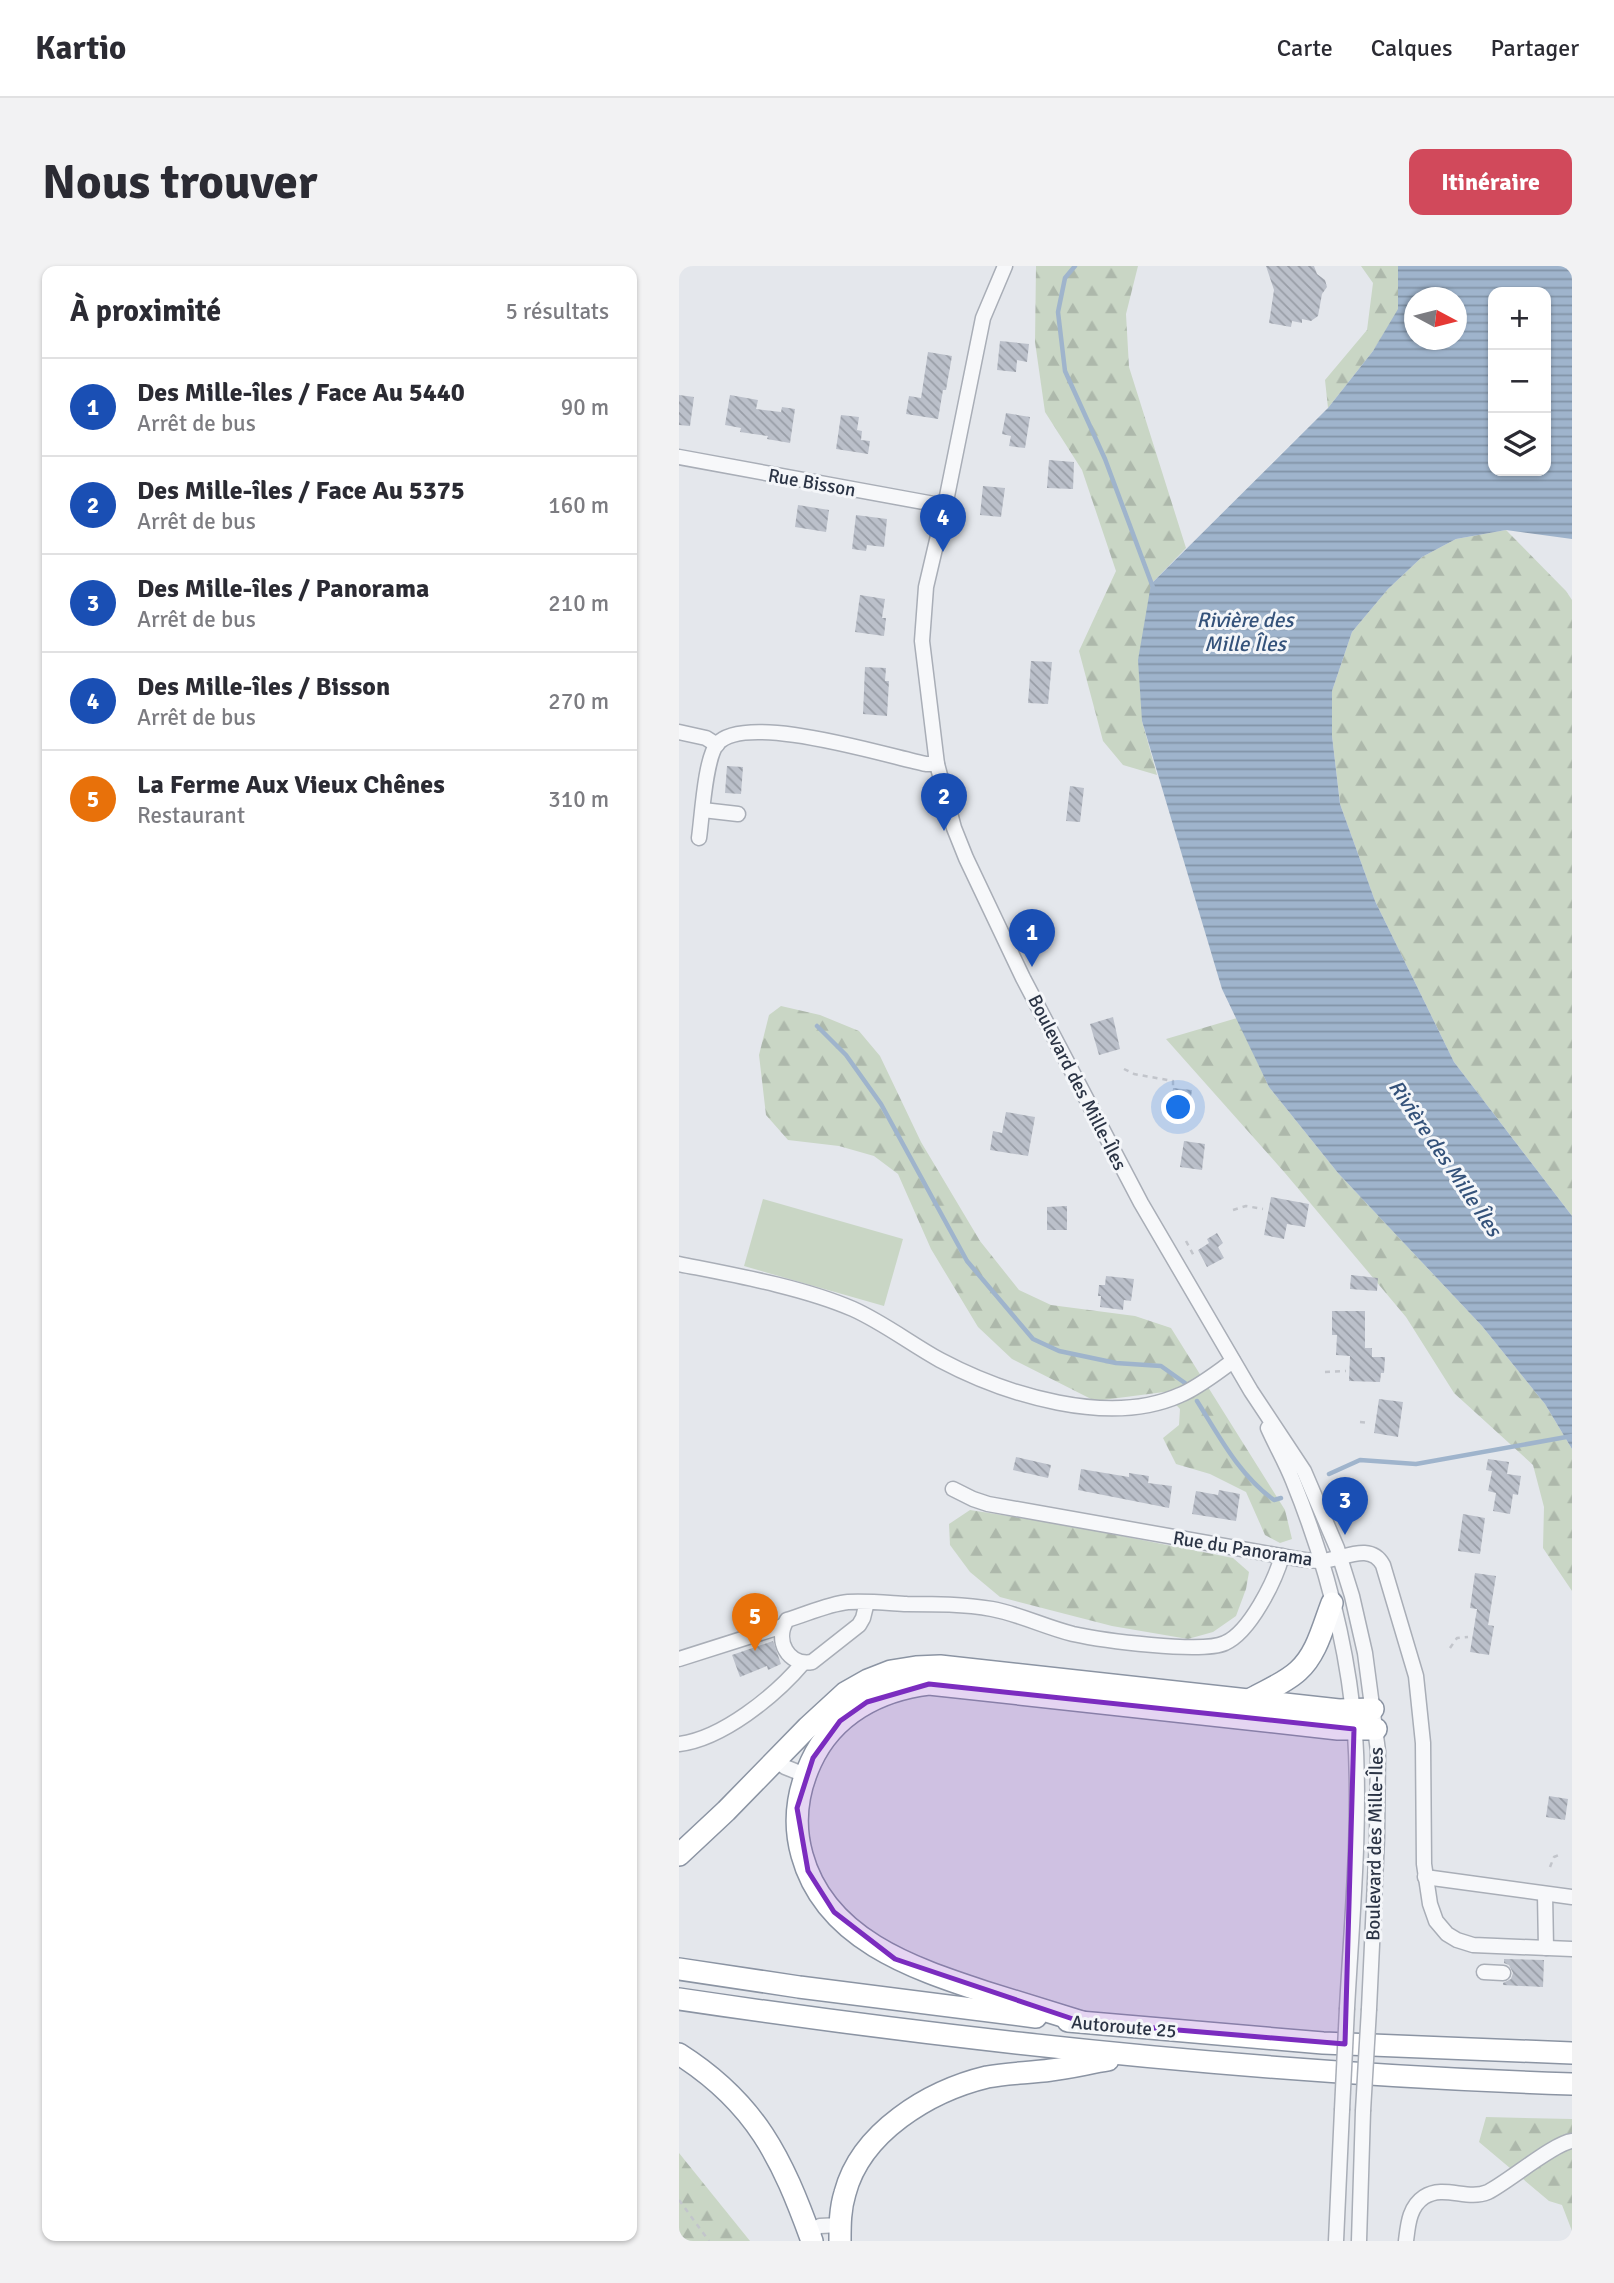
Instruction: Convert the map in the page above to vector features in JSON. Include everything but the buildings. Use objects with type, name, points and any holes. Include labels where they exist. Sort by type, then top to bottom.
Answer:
[{"type":"highway","points":[[1251,1699],[1292,1676],[1303,1666],[1317,1644],[1332,1603]]},
{"type":"highway","points":[[679,1855],[845,1693],[880,1675],[916,1667],[950,1667],[1251,1699],[1364,1720]]},
{"type":"highway","points":[[1082,2022],[931,1975],[895,1959],[855,1932],[826,1903],[812,1882],[804,1861],[799,1840],[797,1808],[805,1775],[822,1743],[841,1721],[867,1702],[897,1689],[929,1685],[1364,1720]]},
{"type":"highway","name":"Autoroute 25","points":[[679,1969],[825,1991],[1082,2022],[1322,2043],[1572,2053]]},
{"type":"highway","name":"Autoroute 25","points":[[679,1998],[850,2023],[1134,2055],[1352,2073],[1572,2084]]},
{"type":"highway","points":[[679,2054],[725,2088],[758,2126],[777,2156],[810,2236]]},
{"type":"highway","points":[[840,2233],[845,2192],[857,2164],[886,2130],[921,2104],[988,2077],[1051,2070],[1134,2055]]},
{"type":"street","name":"Boulevard des Mille-Îles","points":[[1005,266],[983,318],[926,587],[922,641],[937,764],[957,837],[993,917],[1141,1203],[1251,1391],[1304,1471],[1340,1558],[1362,1636],[1364,1720],[1378,1827],[1359,2241]]},
{"type":"street","name":"Rue Bisson","points":[[679,457],[945,506]]},
{"type":"street","points":[[679,732],[706,738],[717,744]]},
{"type":"street","points":[[699,838],[710,760],[717,744],[724,738],[741,733],[781,733],[856,746],[926,764],[937,764]]},
{"type":"street","points":[[703,810],[738,814]]},
{"type":"street","points":[[679,1264],[750,1279],[837,1303],[869,1317],[938,1359],[971,1375],[1026,1395],[1064,1403],[1116,1409],[1145,1406],[1181,1395],[1233,1361]]},
{"type":"street","name":"Boulevard des Mille-Îles","points":[[1251,1391],[1292,1479],[1321,1561],[1364,1720],[1356,1802],[1336,2241]]},
{"type":"street","name":"Rue du Panorama","points":[[953,1489],[988,1504],[1282,1556],[1321,1561],[1364,1553],[1377,1556],[1381,1560],[1416,1676],[1423,1735],[1425,1877],[1436,1921],[1440,1928],[1457,1940],[1473,1945],[1572,1949]]},
{"type":"street","points":[[867,1602],[859,1625],[826,1653],[812,1662],[803,1663],[788,1655],[781,1633],[787,1620],[847,1602],[867,1602],[953,1605],[991,1609],[1088,1637],[1207,1647],[1225,1644],[1242,1631],[1253,1616],[1282,1556]]},
{"type":"street","points":[[679,1659],[783,1626]]},
{"type":"street","points":[[679,1744],[702,1738],[740,1718],[780,1687],[803,1663]]},
{"type":"street","points":[[776,1760],[805,1775]]},
{"type":"street","points":[[1425,1877],[1572,1897]]},
{"type":"street","points":[[1545,1894],[1546,1948]]},
{"type":"street","points":[[1484,1972],[1503,1973]]},
{"type":"street","points":[[1406,2241],[1412,2211],[1423,2197],[1441,2192],[1472,2195],[1487,2192],[1558,2146],[1572,2141]]},
{"type":"street","points":[[810,2236],[820,2227],[840,2233]]},
{"type":"path","points":[[1124,1069],[1134,1074],[1173,1081],[1173,1087]]},
{"type":"path","points":[[1233,1210],[1246,1206],[1263,1209]]},
{"type":"path","points":[[1186,1241],[1195,1258]]},
{"type":"path","points":[[1325,1372],[1346,1371]]},
{"type":"path","points":[[1360,1422],[1370,1423]]},
{"type":"path","points":[[1450,1648],[1457,1638],[1468,1637]]},
{"type":"path","points":[[1550,1867],[1554,1857],[1561,1854]]},
{"type":"path","points":[[679,2200],[709,2241]]},
{"type":"highlighted area","points":[[929,1684],[1354,1729],[1345,2044],[1082,2022],[895,1959],[834,1912],[808,1871],[797,1808],[813,1758],[840,1721],[867,1702]]},
{"type":"green space","points":[[1036,266],[1138,266],[1126,314],[1129,367],[1186,548],[1151,584],[1142,721],[1157,775],[1123,765],[1103,741],[1079,651],[1116,571],[1082,470],[1045,412],[1035,342]]},
{"type":"green space","points":[[1361,266],[1398,266],[1399,309],[1373,351],[1328,408],[1325,380],[1367,330],[1373,283]]},
{"type":"green space","points":[[1506,530],[1572,600],[1572,1216],[1454,1062],[1375,901],[1340,804],[1332,736],[1332,691],[1352,632],[1388,589],[1422,557],[1456,539]]},
{"type":"green space","points":[[781,1006],[820,1015],[859,1031],[880,1056],[921,1142],[980,1241],[1019,1290],[1051,1305],[1135,1316],[1171,1328],[1285,1510],[1292,1539],[1280,1543],[1265,1535],[1246,1492],[1210,1474],[1176,1464],[1163,1438],[1179,1425],[1180,1409],[1164,1392],[1095,1401],[1012,1359],[978,1327],[931,1249],[898,1174],[874,1156],[839,1146],[788,1140],[766,1115],[759,1055],[769,1015]]},
{"type":"green space","points":[[1237,1018],[1269,1087],[1338,1173],[1482,1326],[1545,1404],[1572,1449],[1572,1591],[1543,1548],[1544,1507],[1533,1465],[1454,1393],[1406,1317],[1285,1173],[1166,1039]]},
{"type":"green space","points":[[763,1199],[903,1239],[884,1306],[744,1266]]},
{"type":"green space","points":[[970,1510],[1071,1526],[1233,1558],[1249,1572],[1246,1589],[1236,1616],[1213,1632],[1188,1639],[1112,1626],[1000,1597],[970,1572],[950,1545],[949,1524]]},
{"type":"green space","points":[[1486,2117],[1572,2119],[1572,2231],[1562,2205],[1549,2201],[1479,2142]]},
{"type":"green space","points":[[679,2153],[750,2241],[679,2241]]},
{"type":"water","name":"Rivière des Mille Îles","points":[[1398,266],[1572,266],[1572,539],[1506,530],[1456,539],[1422,557],[1388,589],[1352,632],[1332,691],[1332,736],[1340,804],[1375,901],[1454,1062],[1572,1216],[1572,1449],[1545,1404],[1482,1326],[1338,1173],[1269,1087],[1222,989],[1142,721],[1138,660],[1151,584],[1328,408],[1373,351],[1398,309]]},
{"type":"waterway","points":[[1075,266],[1065,278],[1058,312],[1065,371],[1105,459],[1154,590]]},
{"type":"waterway","points":[[817,1026],[846,1055],[881,1104],[967,1261],[1033,1339],[1059,1351],[1116,1363],[1161,1366],[1185,1383]]},
{"type":"waterway","points":[[1197,1401],[1250,1479],[1274,1500],[1281,1498]]},
{"type":"waterway","points":[[1329,1474],[1360,1460],[1416,1464],[1572,1436]]},
{"type":"place","name":"Des Mille-îles / Bisson","points":[[943,552]]},
{"type":"place","name":"Des Mille-îles / Face Au 5375","points":[[944,831]]},
{"type":"place","name":"Des Mille-îles / Face Au 5440","points":[[1032,967]]},
{"type":"place","name":"Des Mille-îles / Panorama","points":[[1345,1535]]},
{"type":"place","name":"La Ferme Aux Vieux Chênes","points":[[755,1651]]}]
